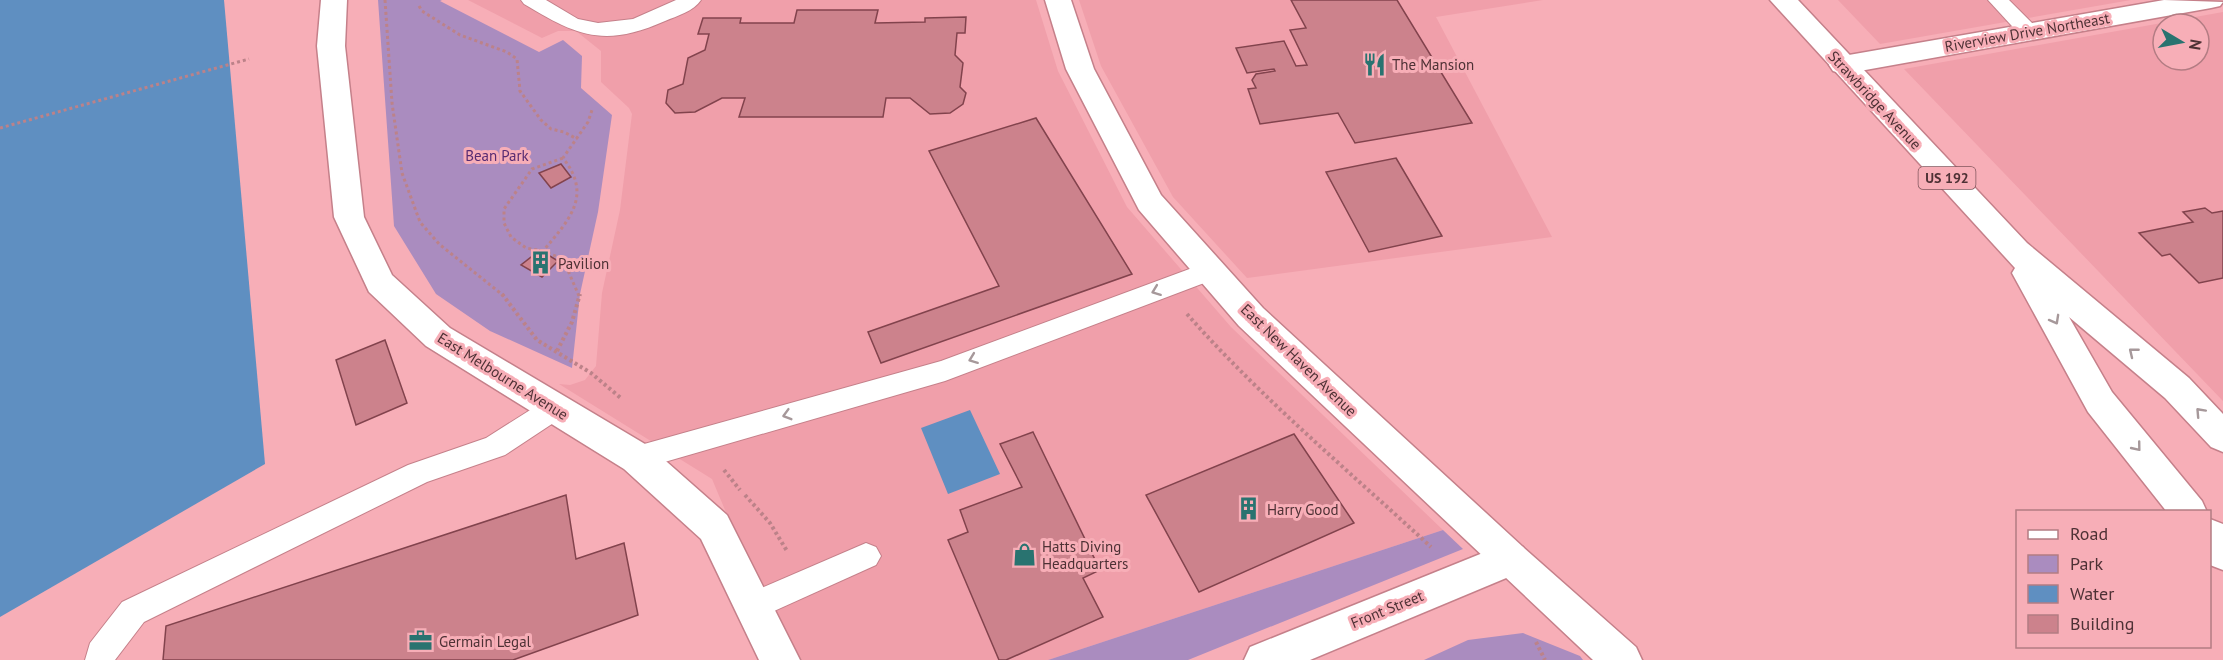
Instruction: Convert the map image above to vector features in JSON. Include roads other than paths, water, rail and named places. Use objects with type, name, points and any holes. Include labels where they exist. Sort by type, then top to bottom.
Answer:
[{"type":"street","name":"East Melbourne Avenue","points":[[334,0],[331,46],[350,216],[380,283],[438,337],[637,458],[714,527],[780,660]]},
{"type":"street","name":"East New Haven Avenue","points":[[1058,0],[1080,69],[1150,202],[1251,317],[1510,559],[1622,660]]},
{"type":"street","name":"Strawbridge Avenue","points":[[1783,0],[2016,251],[2177,388],[2223,436]]},
{"type":"street","name":"Riverview Drive Northeast","points":[[1843,65],[2211,0]]},
{"type":"street","name":"Strawbridge Avenue","points":[[2016,251],[2100,402],[2187,510]]},
{"type":"street","points":[[2211,537],[2223,553]]},
{"type":"street","name":"Front Street","points":[[1264,660],[1510,559]]},
{"type":"lane","points":[[531,0],[584,28],[605,29],[656,17],[691,0]]},
{"type":"lane","points":[[1998,0],[2029,32]]},
{"type":"lane","points":[[637,458],[945,370],[1211,270]]},
{"type":"lane","points":[[100,660],[101,653],[133,612],[418,473],[495,447],[555,408]]},
{"type":"lane","points":[[754,606],[866,556]]},
{"type":"water","points":[[0,0],[224,0],[265,464],[0,617]]},
{"type":"water","points":[[970,410],[1000,474],[948,494],[921,428]]},
{"type":"place","name":"The Mansion","points":[[1374,64]]},
{"type":"place","name":"Pavilion","points":[[540,263]]},
{"type":"place","name":"Harry Good","points":[[1249,509]]},
{"type":"place","name":"Hatts Diving Headquarters","points":[[1024,555]]},
{"type":"place","name":"Germain Legal","points":[[421,641]]},
{"type":"park label","name":"Bean Park","points":[[497,155]]}]
